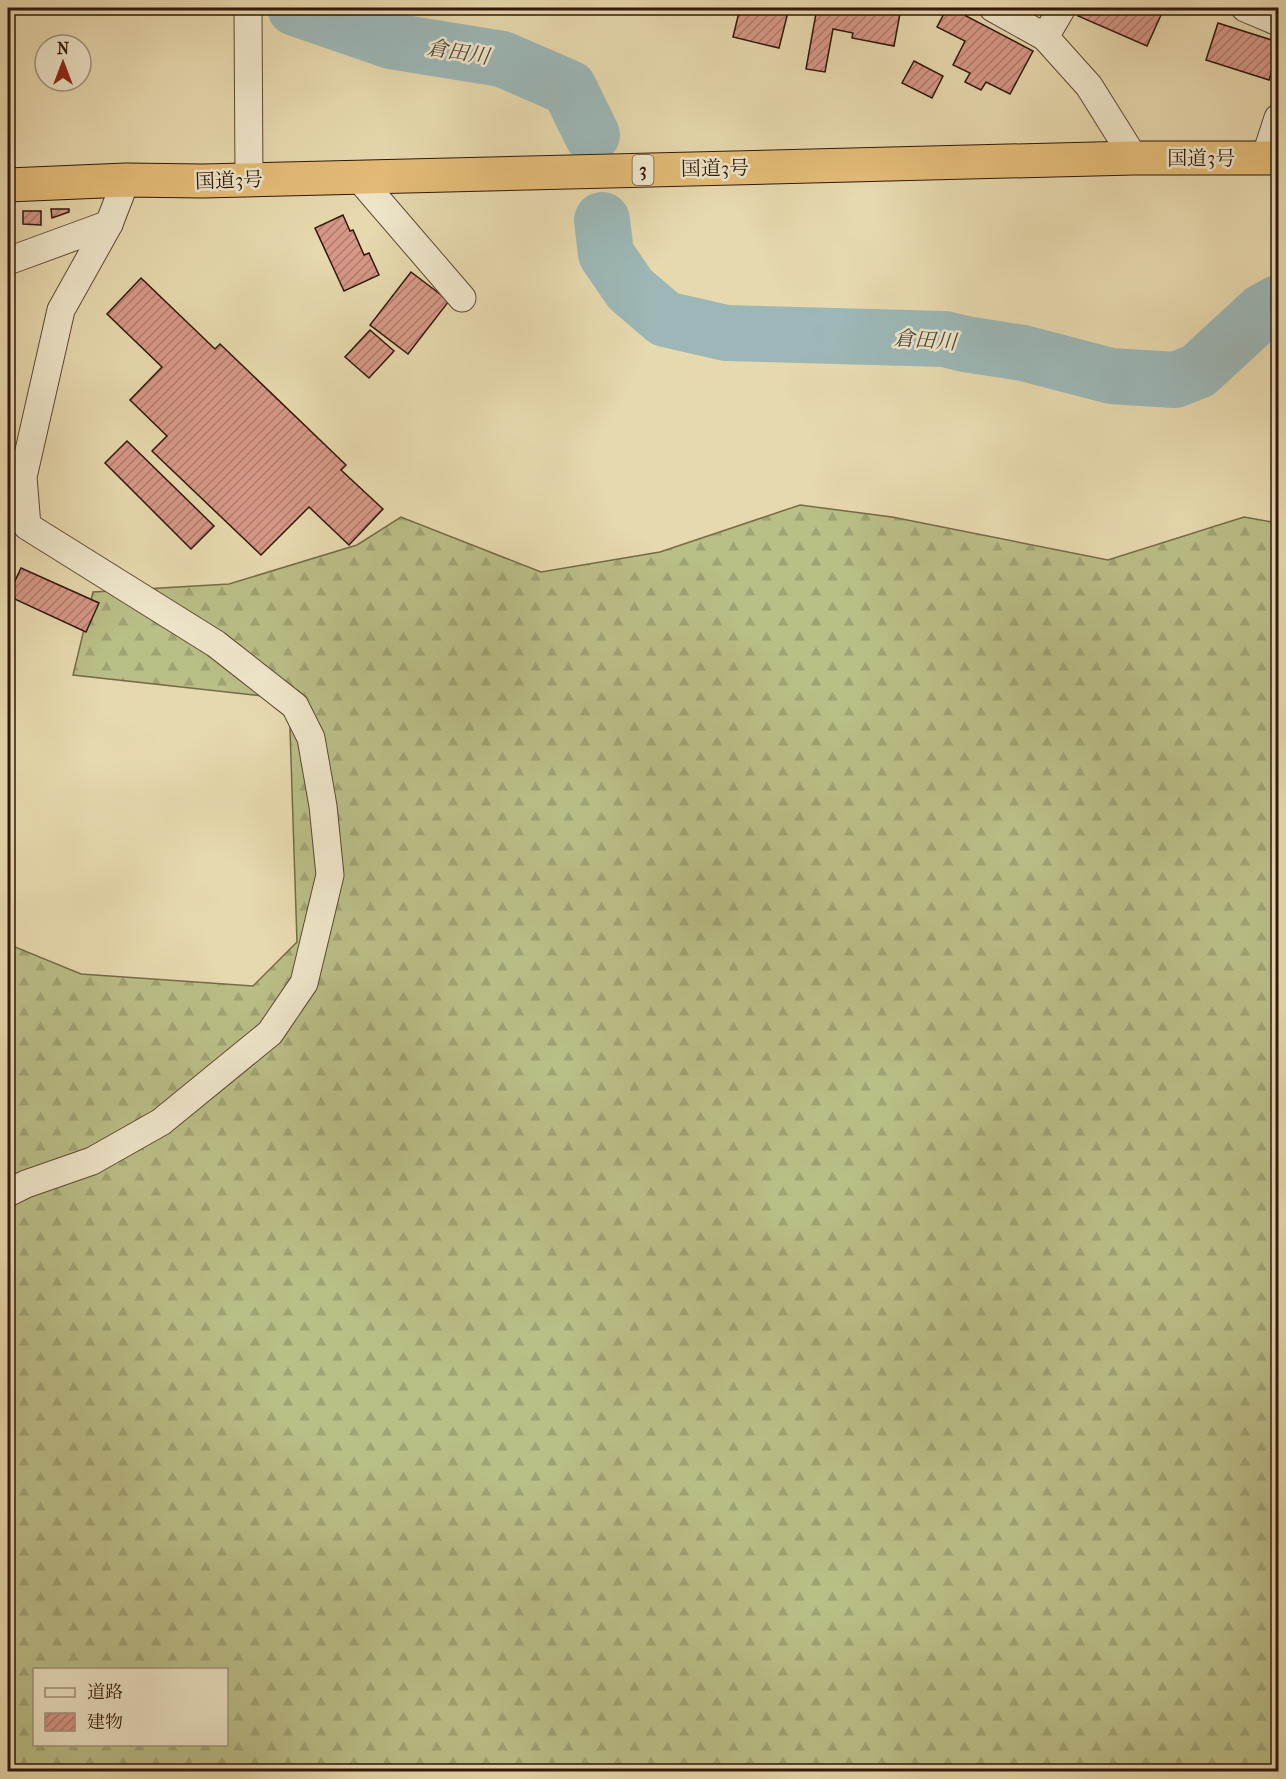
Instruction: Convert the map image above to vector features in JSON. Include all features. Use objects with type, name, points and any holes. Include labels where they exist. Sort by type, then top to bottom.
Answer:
[{"type":"highway","name":"国道3号","points":[[8,185],[126,180],[1134,158],[1272,158]]},
{"type":"street","points":[[993,8],[1045,37],[1089,86],[1134,158]]},
{"type":"street","points":[[1045,37],[1062,8]]},
{"type":"street","points":[[1245,8],[1278,22]]},
{"type":"street","points":[[248,11],[249,179]]},
{"type":"street","points":[[1272,158],[1278,118]]},
{"type":"street","points":[[357,176],[462,298]]},
{"type":"street","points":[[8,1193],[26,1184],[92,1161],[161,1122],[270,1033],[304,983],[330,875],[323,806],[311,738],[295,706],[216,644],[27,526],[23,477],[60,310],[109,224],[126,180]]},
{"type":"street","points":[[8,261],[109,224]]},
{"type":"green space","points":[[800,505],[892,517],[1108,560],[1244,517],[1278,523],[1278,1771],[8,1771],[8,944],[81,974],[253,986],[297,942],[289,699],[73,675],[93,592],[229,584],[357,545],[401,517],[541,572],[660,552]]},
{"type":"building","points":[[740,8],[786,8],[785,11],[788,12],[779,48],[733,37]]},
{"type":"building","points":[[817,8],[901,8],[894,46],[852,38],[853,33],[833,29],[825,72],[806,69]]},
{"type":"building","points":[[947,8],[958,8],[968,12],[966,16],[1033,51],[1010,94],[986,82],[981,90],[965,82],[970,73],[953,65],[965,41],[937,27]]},
{"type":"building","points":[[1082,8],[1144,8],[1161,15],[1147,46],[1078,16]]},
{"type":"building","points":[[1218,23],[1278,42],[1278,50],[1269,80],[1206,60]]},
{"type":"building","points":[[914,61],[943,76],[932,98],[902,83]]},
{"type":"building","points":[[51,209],[69,209],[69,212],[52,218]]},
{"type":"building","points":[[23,211],[41,211],[41,225],[23,224]]},
{"type":"building","points":[[343,215],[350,231],[353,230],[364,255],[369,253],[379,275],[344,291],[315,228]]},
{"type":"building","points":[[411,272],[449,301],[408,354],[370,325]]},
{"type":"building","points":[[141,278],[215,349],[220,344],[346,465],[341,470],[383,509],[349,545],[309,507],[261,555],[152,451],[167,436],[130,400],[162,367],[107,314]]},
{"type":"building","points":[[370,330],[394,351],[369,378],[345,357]]},
{"type":"building","points":[[127,441],[214,526],[191,549],[105,463]]},
{"type":"building","points":[[21,568],[99,603],[86,632],[8,596]]},
{"type":"waterway","name":"倉田川","points":[[295,8],[391,41],[502,59],[569,88],[592,135]]},
{"type":"waterway","name":"倉田川","points":[[602,220],[606,254],[630,289],[665,319],[726,333],[945,339],[1023,353],[1111,376],[1175,380],[1198,371],[1262,312],[1278,303]]}]
